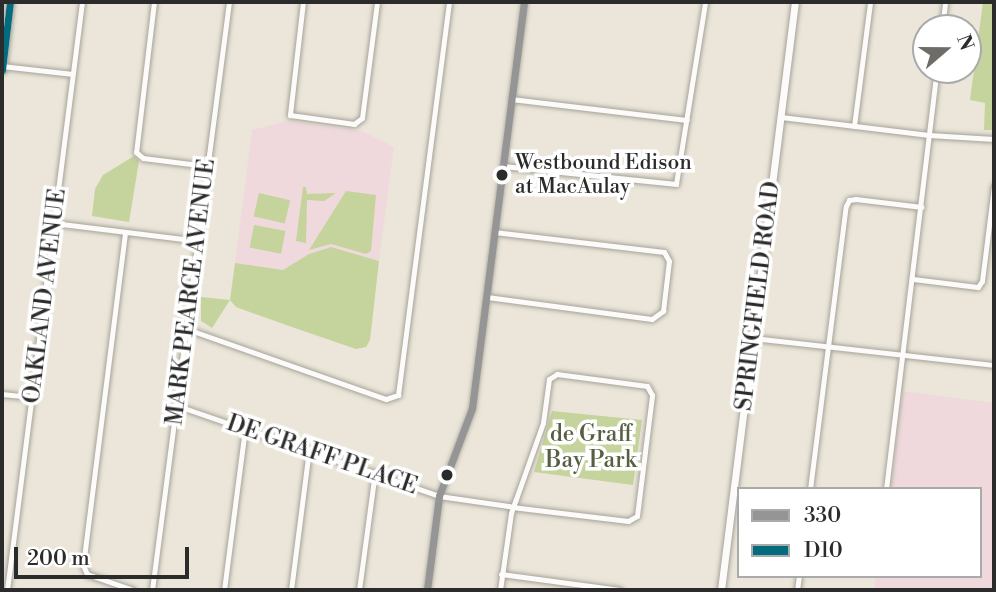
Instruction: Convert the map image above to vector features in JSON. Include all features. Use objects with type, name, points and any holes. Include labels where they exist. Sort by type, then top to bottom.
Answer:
[{"type":"street","points":[[10,2],[2,68],[73,74]]},
{"type":"street","name":"OAKLAND AVENUE","points":[[7,590],[82,2]]},
{"type":"street","points":[[154,2],[136,152],[143,158],[207,166]]},
{"type":"street","name":"MARK PEARCE AVENUE","points":[[152,590],[229,2]]},
{"type":"street","points":[[303,2],[290,115],[354,124],[362,118],[377,2]]},
{"type":"street","points":[[187,329],[386,399],[395,398],[400,391],[449,2]]},
{"type":"street","points":[[427,590],[439,496],[472,408],[524,2]]},
{"type":"street","points":[[503,166],[671,186],[679,179],[705,2]]},
{"type":"street","name":"SPRINGFIELD ROAD","points":[[721,590],[795,2]]},
{"type":"street","points":[[854,126],[870,2]]},
{"type":"street","points":[[886,487],[914,279],[935,84]]},
{"type":"street","points":[[511,99],[687,120]]},
{"type":"street","points":[[781,117],[929,135],[994,139]]},
{"type":"street","points":[[914,279],[978,287],[982,281],[994,186]]},
{"type":"street","points":[[810,487],[846,206],[849,200],[922,207]]},
{"type":"street","points":[[54,223],[199,242]]},
{"type":"street","points":[[487,297],[652,319],[663,311],[668,273],[669,261],[664,252],[494,232]]},
{"type":"street","points":[[125,233],[83,565],[87,574],[134,590]]},
{"type":"street","points":[[753,338],[994,365]]},
{"type":"street","name":"DE GRAFF PLACE","points":[[177,406],[309,449],[439,496],[513,507],[628,521],[637,516],[651,390],[647,386],[557,374],[549,379],[543,423],[513,507]]},
{"type":"street","points":[[2,394],[32,397]]},
{"type":"street","points":[[223,590],[245,428]]},
{"type":"street","points":[[291,590],[309,449]]},
{"type":"street","points":[[359,590],[375,472]]},
{"type":"street","points":[[500,590],[513,507]]},
{"type":"street","points":[[502,574],[620,590]]},
{"type":"shaded area","points":[[287,121],[362,131],[394,147],[379,261],[331,247],[309,254],[283,270],[235,263],[252,130]]},
{"type":"shaded area","points":[[903,391],[994,403],[994,590],[875,590],[875,578],[982,578],[982,487],[891,487]]},
{"type":"green space","points":[[983,2],[994,2],[994,130],[984,130],[985,103],[970,100],[972,84],[982,84]]},
{"type":"green space","points":[[134,156],[139,161],[129,222],[92,216],[95,189],[103,175]]},
{"type":"green space","points":[[303,187],[306,187],[307,194],[336,193],[324,201],[307,200],[306,243],[296,241]]},
{"type":"green space","points":[[346,191],[376,195],[371,251],[366,254],[331,244],[309,250]]},
{"type":"green space","points":[[259,193],[290,200],[285,224],[254,216]]},
{"type":"green space","points":[[254,225],[285,231],[281,254],[250,248]]},
{"type":"green space","points":[[331,247],[379,261],[370,340],[366,347],[356,349],[292,327],[236,307],[230,300],[235,263],[283,270],[309,254]]},
{"type":"green space","points":[[201,297],[230,300],[212,328],[201,321]]},
{"type":"green space","name":"de Graff Bay Park","points":[[552,411],[642,420],[633,485],[534,472]]},
{"type":"transit line","name":"D10","points":[[2,70],[10,2]]},
{"type":"transit line","name":"330","points":[[427,590],[439,496],[472,408],[524,2]]},
{"type":"place","name":"Westbound Edison at MacAulay","points":[[502,175]]}]
